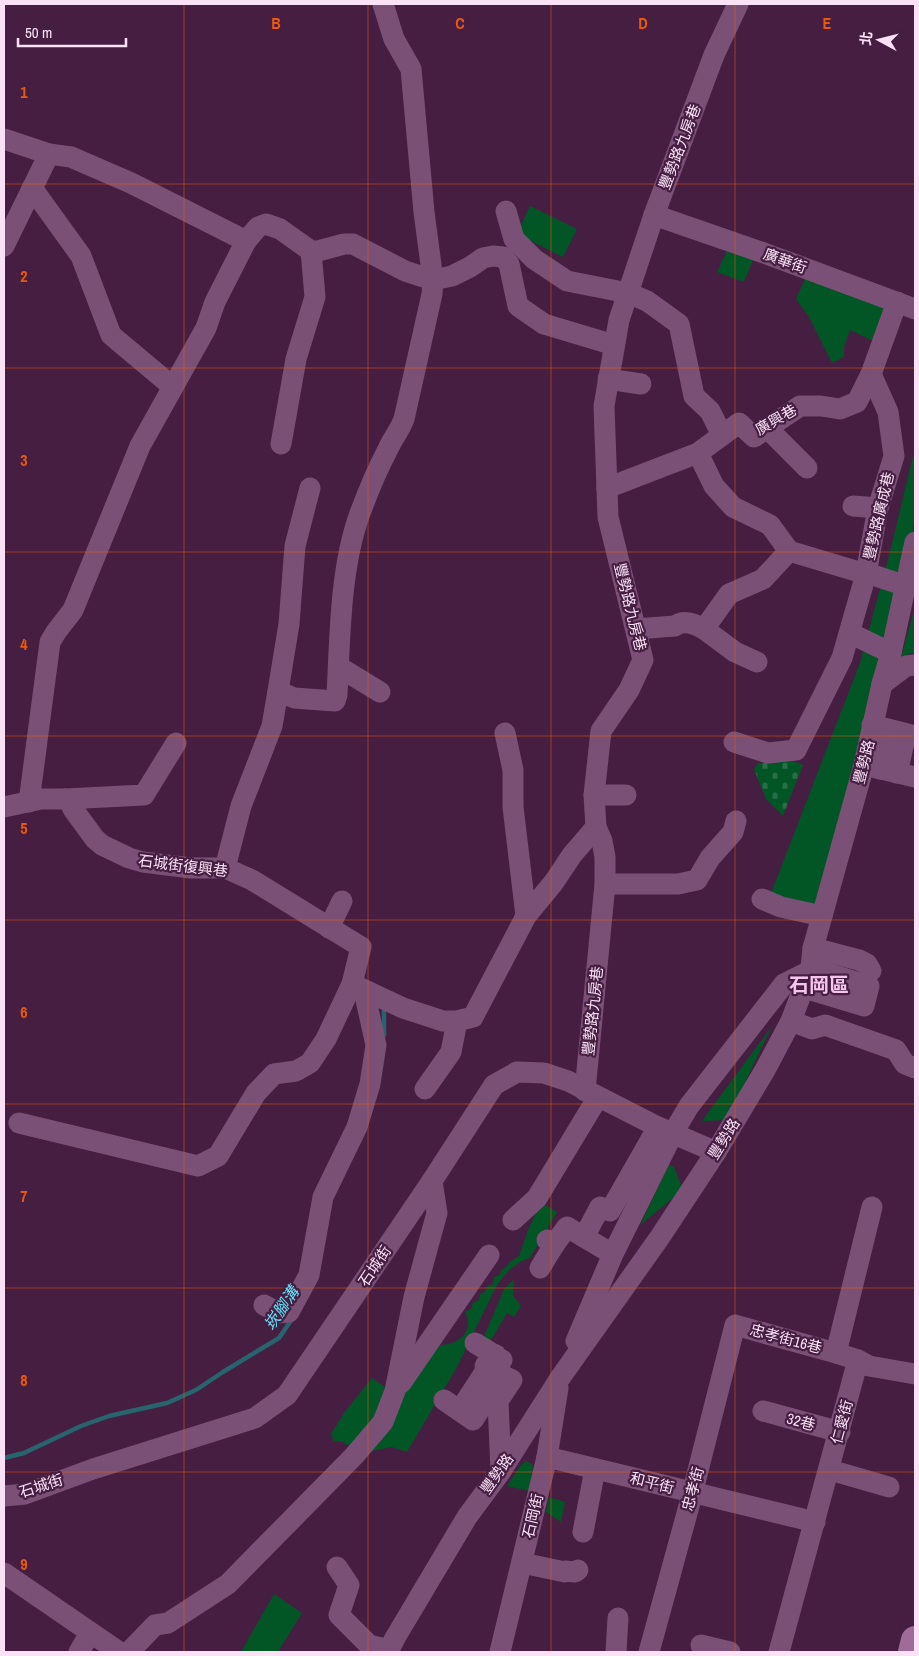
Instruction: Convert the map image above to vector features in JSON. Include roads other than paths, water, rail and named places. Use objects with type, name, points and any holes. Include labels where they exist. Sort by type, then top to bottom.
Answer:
[{"type":"main road","points":[[912,1652],[915,1640]]},
{"type":"street","points":[[278,692],[294,698],[334,701],[338,694],[343,598],[352,540],[359,516],[388,448],[401,427],[404,418],[433,280],[424,212],[412,68],[394,39],[383,4]]},
{"type":"street","name":"豐勢路九房巷","points":[[591,1094],[605,884],[605,857],[602,841],[596,826],[594,795],[601,731],[629,690],[643,660],[608,517],[604,406],[619,320],[654,215],[714,55],[738,4]]},
{"type":"street","points":[[4,139],[49,154],[71,157],[131,183],[246,241]]},
{"type":"street","points":[[4,246],[49,154]]},
{"type":"street","points":[[32,188],[81,256],[110,335],[173,387]]},
{"type":"street","points":[[506,211],[514,239],[534,259],[567,280],[628,293],[647,300],[679,324],[694,396],[710,410],[722,435]]},
{"type":"street","name":"廣華街","points":[[654,215],[906,305]]},
{"type":"street","points":[[29,802],[50,642],[73,610],[140,446],[206,328],[215,302],[246,241],[258,227],[266,224],[280,229],[311,251],[353,244],[405,271],[433,280],[452,276],[483,258],[503,257],[509,264],[518,306],[544,324],[614,344]]},
{"type":"street","points":[[281,444],[296,359],[315,297],[311,251]]},
{"type":"street","name":"廣興巷","points":[[607,488],[698,453],[739,423],[754,437],[800,406],[821,406],[840,409],[857,402],[906,305]]},
{"type":"street","name":"豐勢路廣成巷","points":[[789,551],[870,574],[878,508],[894,456],[888,412],[871,374]]},
{"type":"street","points":[[608,379],[641,384]]},
{"type":"street","points":[[767,428],[807,468]]},
{"type":"street","points":[[698,453],[714,486],[733,507],[770,525],[789,551],[763,579],[729,594],[704,629]]},
{"type":"street","points":[[225,868],[241,806],[272,726],[289,624],[295,546],[310,488]]},
{"type":"street","points":[[853,506],[878,508]]},
{"type":"street","name":"豐勢路","points":[[389,1651],[467,1517],[501,1470],[560,1378],[660,1237],[716,1152],[765,1070],[791,1021],[809,969],[822,916],[899,773],[897,731],[882,684],[914,552]]},
{"type":"street","points":[[734,742],[768,753],[796,750],[856,632],[870,574],[906,586]]},
{"type":"street","points":[[636,629],[693,623],[735,652],[757,662]]},
{"type":"street","points":[[856,632],[891,653]]},
{"type":"street","points":[[882,684],[906,666],[915,665]]},
{"type":"street","points":[[339,667],[380,692]]},
{"type":"street","points":[[897,731],[899,773]]},
{"type":"street","points":[[505,733],[513,770],[513,807],[526,916]]},
{"type":"street","points":[[4,807],[41,800],[144,795],[176,743]]},
{"type":"street","points":[[899,773],[915,756]]},
{"type":"street","points":[[594,795],[626,795]]},
{"type":"street","name":"石城街復興巷","points":[[19,1122],[198,1166],[218,1156],[256,1093],[274,1074],[296,1071],[310,1063],[358,988],[361,946],[252,880],[225,868],[191,868],[143,862],[129,858],[102,845],[95,839],[73,809],[70,801],[65,799]]},
{"type":"street","points":[[605,884],[678,884],[698,880],[710,858],[734,832],[736,821]]},
{"type":"street","points":[[358,988],[403,1008],[443,1021],[458,1021],[473,1017],[526,916],[554,882],[569,851],[596,826]]},
{"type":"street","points":[[762,898],[782,907],[822,916]]},
{"type":"street","points":[[330,928],[342,902]]},
{"type":"street","points":[[540,1268],[551,1242],[567,1227],[591,1243],[600,1207],[610,1212],[665,1130],[689,1106],[784,984],[809,969],[859,960],[867,964],[870,979],[864,1006],[809,969]]},
{"type":"street","points":[[264,1305],[279,1313],[289,1312],[309,1275],[323,1197],[356,1127],[370,1084],[376,1044],[358,988]]},
{"type":"street","points":[[425,1089],[451,1052],[458,1021]]},
{"type":"street","points":[[791,1021],[812,1028],[825,1025],[896,1050],[905,1064],[915,1068]]},
{"type":"street","name":"石城街","points":[[4,1496],[25,1494],[102,1466],[255,1418],[287,1395],[432,1181],[494,1085],[517,1072],[544,1073],[568,1081],[665,1130],[716,1152]]},
{"type":"street","points":[[513,1220],[537,1198],[591,1094]]},
{"type":"street","points":[[560,1378],[665,1130]]},
{"type":"street","points":[[129,1652],[155,1625],[168,1622],[228,1584],[360,1449],[383,1422],[395,1391],[414,1297],[437,1213],[432,1181]]},
{"type":"street","points":[[872,1207],[836,1353],[858,1360],[869,1366],[915,1374]]},
{"type":"street","points":[[395,1391],[489,1254]]},
{"type":"street","name":"忠孝街16巷","points":[[735,1325],[836,1353]]},
{"type":"street","name":"忠孝街","points":[[649,1652],[735,1325]]},
{"type":"street","points":[[490,1352],[450,1404],[473,1420],[502,1375],[512,1380],[498,1400],[501,1470]]},
{"type":"street","name":"仁愛街","points":[[779,1652],[830,1470],[858,1360]]},
{"type":"street","name":"石岡街","points":[[500,1652],[547,1457],[560,1378]]},
{"type":"street","name":"32巷","points":[[763,1411],[840,1432]]},
{"type":"street","name":"和平街","points":[[547,1457],[815,1522]]},
{"type":"street","points":[[583,1532],[595,1469]]},
{"type":"street","points":[[830,1470],[889,1487]]},
{"type":"street","points":[[522,1563],[565,1572],[565,1570],[575,1572],[578,1570]]},
{"type":"street","points":[[337,1567],[349,1585],[339,1615],[369,1646],[389,1651]]},
{"type":"street","points":[[4,1573],[119,1652]]},
{"type":"street","points":[[616,1652],[618,1618]]},
{"type":"street","points":[[80,1652],[90,1633]]},
{"type":"street","points":[[701,1645],[730,1652]]},
{"type":"waterway","name":"崁腳溝","points":[[384,1006],[384,1035]]},
{"type":"waterway","name":"崁腳溝","points":[[4,1458],[24,1453],[81,1426],[109,1416],[167,1403],[196,1390],[279,1338],[292,1319]]},
{"type":"district","name":"石岡區","points":[[819,985]]}]
